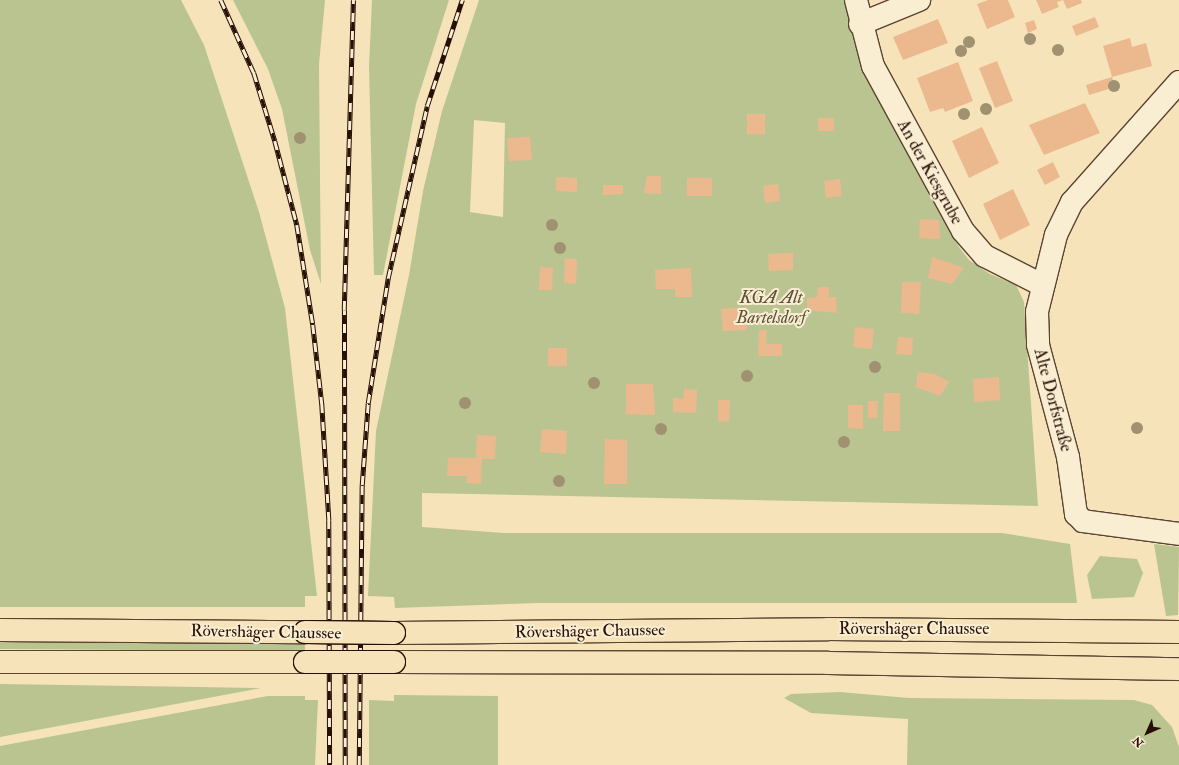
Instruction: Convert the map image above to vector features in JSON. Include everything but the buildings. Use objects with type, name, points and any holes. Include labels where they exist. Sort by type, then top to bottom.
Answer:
[{"type":"highway","name":"Rövershäger Chaussee","points":[[0,630],[394,633],[828,629],[1179,632]]},
{"type":"highway","name":"Rövershäger Chaussee","points":[[0,662],[828,663],[1179,669]]},
{"type":"street","name":"An der Kiesgrube","points":[[856,0],[860,24],[873,66],[963,231],[985,256],[1042,285]]},
{"type":"street","points":[[860,24],[919,0]]},
{"type":"street","name":"Alte Dorfstraße","points":[[1179,82],[1072,202],[1056,234],[1042,285],[1038,345],[1068,457],[1076,514],[1083,521],[1179,534]]},
{"type":"green space","points":[[0,0],[181,0],[204,45],[259,212],[285,308],[317,596],[305,596],[305,607],[0,607]]},
{"type":"green space","points":[[233,0],[325,0],[319,64],[321,284],[310,250],[282,109],[268,69]]},
{"type":"green space","points":[[372,0],[449,0],[416,104],[383,275],[374,275],[369,67]]},
{"type":"green space","name":"KGA Alt Bartelsdorf","points":[[479,0],[847,0],[858,55],[959,247],[969,260],[990,274],[1016,285],[1024,302],[1038,506],[422,493],[422,527],[504,533],[1002,533],[1070,544],[1077,603],[538,603],[395,608],[394,597],[368,596],[376,431],[409,275],[423,191],[442,111]],"holes":[[[474,120],[505,123],[503,217],[470,212]]]},
{"type":"green space","points":[[1154,544],[1179,547],[1178,615],[1166,616]]},
{"type":"green space","points":[[1100,556],[1137,559],[1143,573],[1134,597],[1092,599],[1087,575]]},
{"type":"green space","points":[[0,641],[305,643],[305,651],[0,649]]},
{"type":"green space","points":[[0,684],[200,687],[261,688],[0,737]]},
{"type":"green space","points":[[840,692],[909,698],[1134,700],[1152,705],[1172,727],[1179,747],[1179,765],[907,765],[908,719],[811,713],[784,698],[791,694]]},
{"type":"green space","points":[[394,695],[498,696],[498,765],[369,765],[369,700],[394,701]]},
{"type":"green space","points":[[268,696],[305,696],[305,700],[318,700],[315,765],[0,765],[0,746]]},
{"type":"railway","points":[[221,0],[254,73],[275,141],[297,225],[313,325],[322,404],[329,520],[330,765]]},
{"type":"railway","points":[[345,765],[344,310],[353,0]]},
{"type":"railway","points":[[359,765],[362,485],[368,403],[388,278],[427,106],[462,0]]}]
